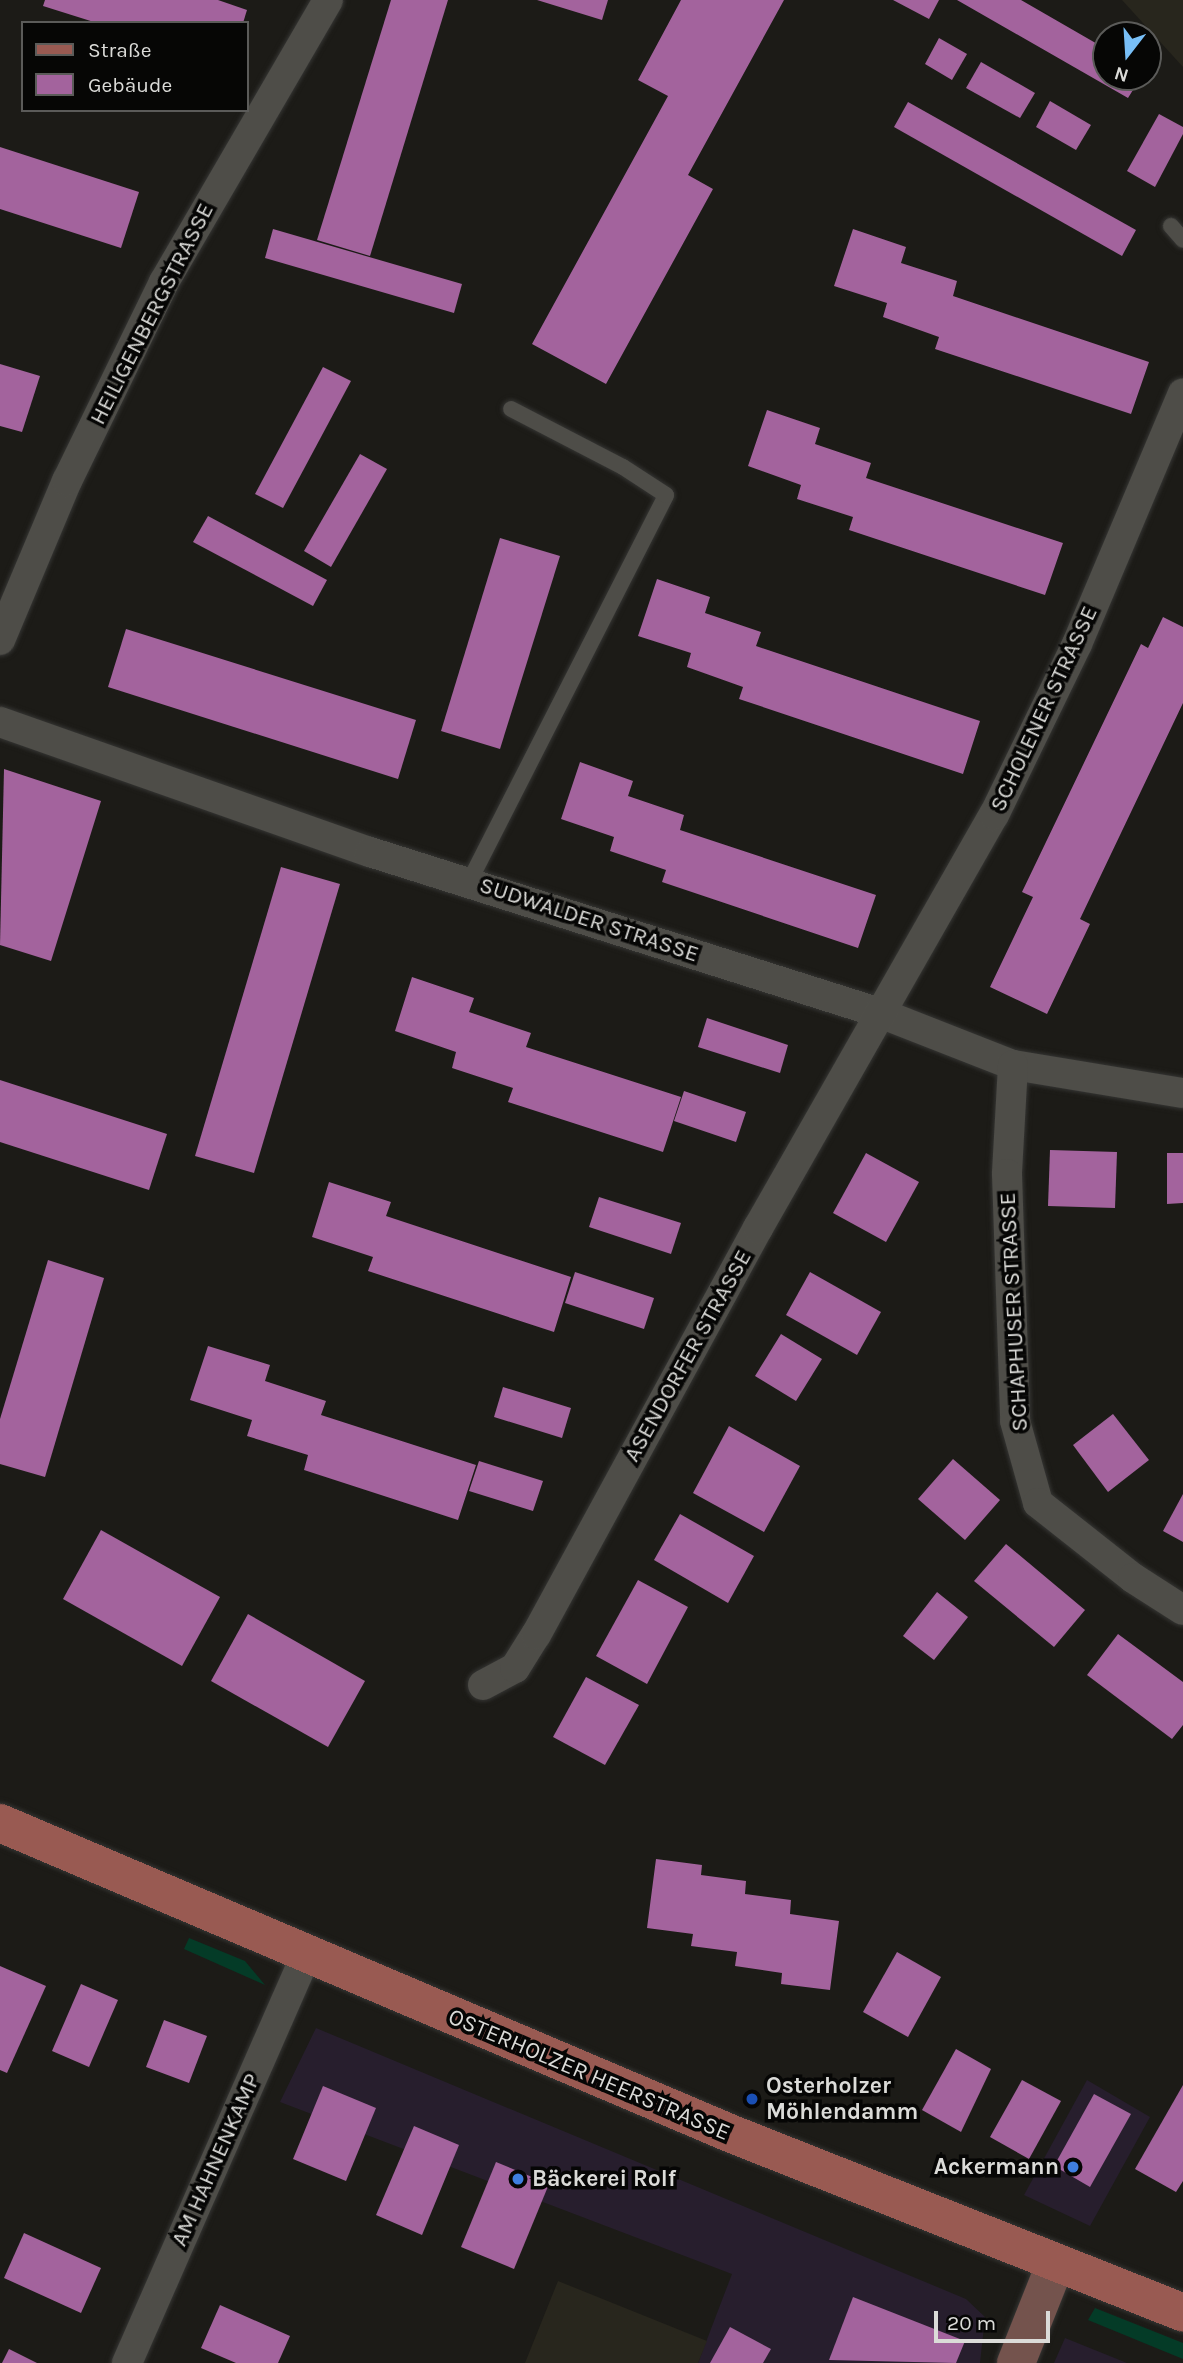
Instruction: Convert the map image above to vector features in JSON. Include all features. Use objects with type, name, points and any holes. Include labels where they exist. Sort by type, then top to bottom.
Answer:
[{"type":"main road","name":"OSTERHOLZER HEERSTRASSE","points":[[0,1823],[306,1956],[1055,2265],[1183,2313]]},
{"type":"main road","points":[[1016,2363],[1055,2265]]},
{"type":"street","name":"HEILIGENBERGSTRASSE","points":[[0,640],[67,481],[164,282],[328,0]]},
{"type":"street","name":"SCHOLENER STRASSE","points":[[880,1013],[994,815],[1077,644],[1183,393]]},
{"type":"street","name":"SUDWALDER STRASSE","points":[[0,722],[469,882],[880,1013],[1013,1065],[1183,1093]]},
{"type":"street","name":"ASENDORFER STRASSE","points":[[483,1685],[515,1668],[536,1635],[880,1013]]},
{"type":"street","name":"SCHAPHUSER STRASSE","points":[[1013,1065],[1007,1174],[1015,1421],[1038,1503],[1133,1578],[1183,1610]]},
{"type":"street","name":"AM HAHNENKAMP","points":[[127,2363],[306,1956]]},
{"type":"lane","points":[[1171,226],[1183,240]]},
{"type":"lane","points":[[469,882],[666,495],[623,467],[511,409]]},
{"type":"shaded area","points":[[1122,0],[1183,0],[1183,67],[1162,44],[1162,21],[1141,21]]},
{"type":"shaded area","points":[[316,2028],[966,2299],[985,2317],[980,2363],[698,2363],[732,2274],[280,2102]]},
{"type":"shaded area","points":[[1087,2080],[1150,2117],[1090,2226],[1024,2195]]},
{"type":"shaded area","points":[[558,2281],[707,2341],[698,2363],[525,2363]]},
{"type":"shaded area","points":[[1065,2338],[1127,2363],[1054,2363]]},
{"type":"green space","points":[[189,1938],[245,1961],[265,1985],[184,1949]]},
{"type":"green space","points":[[1095,2308],[1183,2343],[1183,2359],[1088,2320]]},
{"type":"building","points":[[45,0],[218,0],[247,10],[244,21],[91,21],[43,6]]},
{"type":"building","points":[[391,0],[448,0],[370,256],[317,240]]},
{"type":"building","points":[[537,0],[608,0],[602,20]]},
{"type":"building","points":[[681,0],[784,0],[688,175],[713,189],[606,384],[532,344],[668,96],[638,80]]},
{"type":"building","points":[[893,0],[939,0],[929,19]]},
{"type":"building","points":[[957,0],[1021,0],[1092,41],[1092,77]]},
{"type":"building","points":[[939,38],[967,54],[952,80],[925,64]]},
{"type":"building","points":[[981,62],[1035,93],[1020,118],[966,88]]},
{"type":"building","points":[[1116,91],[1132,91],[1128,98]]},
{"type":"building","points":[[1050,101],[1091,125],[1076,150],[1036,127]]},
{"type":"building","points":[[908,102],[1136,230],[1122,256],[894,127]]},
{"type":"building","points":[[1159,114],[1183,127],[1183,134],[1155,187],[1127,171]]},
{"type":"building","points":[[0,147],[139,192],[121,248],[0,209]]},
{"type":"building","points":[[273,229],[462,284],[454,313],[265,258]]},
{"type":"building","points":[[853,229],[906,247],[901,263],[957,281],[953,296],[1149,362],[1131,414],[935,349],[939,337],[883,317],[887,303],[834,286]]},
{"type":"building","points":[[0,364],[40,376],[22,432],[0,426]]},
{"type":"building","points":[[323,367],[351,381],[283,508],[255,494]]},
{"type":"building","points":[[767,410],[820,428],[815,444],[871,463],[866,478],[1063,543],[1045,595],[849,530],[853,517],[797,499],[801,485],[748,466]]},
{"type":"building","points":[[360,454],[387,469],[331,567],[304,551]]},
{"type":"building","points":[[208,516],[327,580],[313,606],[193,542]]},
{"type":"building","points":[[500,538],[560,556],[500,749],[441,731]]},
{"type":"building","points":[[657,579],[710,597],[705,613],[761,632],[756,646],[980,721],[963,774],[739,699],[743,687],[687,667],[691,653],[638,636]]},
{"type":"building","points":[[1163,617],[1183,627],[1183,703],[1080,919],[1090,924],[1047,1014],[990,987],[1033,897],[1022,892],[1141,644],[1148,648]]},
{"type":"building","points":[[126,629],[416,720],[398,779],[108,687]]},
{"type":"building","points":[[580,762],[633,781],[628,796],[684,815],[680,830],[876,895],[858,948],[662,882],[666,870],[610,851],[614,837],[561,819]]},
{"type":"building","points":[[4,769],[101,801],[51,961],[0,945]]},
{"type":"building","points":[[281,867],[340,884],[254,1173],[195,1156]]},
{"type":"building","points":[[412,977],[474,998],[469,1012],[531,1033],[526,1047],[681,1097],[663,1152],[508,1102],[513,1088],[452,1068],[456,1052],[395,1031]]},
{"type":"building","points":[[707,1018],[788,1045],[780,1073],[698,1047]]},
{"type":"building","points":[[0,1080],[167,1134],[149,1190],[0,1142]]},
{"type":"building","points":[[684,1091],[746,1112],[736,1142],[674,1121]]},
{"type":"building","points":[[1050,1150],[1117,1152],[1115,1208],[1048,1206]]},
{"type":"building","points":[[866,1153],[919,1182],[886,1242],[833,1213]]},
{"type":"building","points":[[1167,1153],[1183,1153],[1183,1203],[1167,1204]]},
{"type":"building","points":[[329,1182],[391,1202],[386,1216],[571,1277],[554,1332],[368,1271],[373,1257],[312,1237]]},
{"type":"building","points":[[599,1197],[681,1223],[671,1254],[589,1227]]},
{"type":"building","points":[[48,1260],[104,1278],[45,1477],[0,1464],[0,1419]]},
{"type":"building","points":[[575,1272],[654,1298],[644,1329],[565,1303]]},
{"type":"building","points":[[810,1272],[881,1312],[857,1355],[786,1315]]},
{"type":"building","points":[[781,1334],[822,1359],[796,1401],[755,1376]]},
{"type":"building","points":[[208,1346],[270,1365],[265,1381],[326,1401],[321,1415],[476,1465],[458,1520],[304,1470],[308,1455],[247,1436],[252,1420],[190,1400]]},
{"type":"building","points":[[503,1387],[571,1408],[562,1438],[494,1417]]},
{"type":"building","points":[[1113,1414],[1149,1460],[1108,1492],[1073,1445]]},
{"type":"building","points":[[729,1426],[800,1466],[764,1532],[693,1493]]},
{"type":"building","points":[[953,1459],[1000,1500],[965,1540],[918,1499]]},
{"type":"building","points":[[479,1461],[543,1481],[533,1511],[469,1491]]},
{"type":"building","points":[[1183,1494],[1183,1542],[1163,1531]]},
{"type":"building","points":[[680,1514],[754,1556],[728,1603],[654,1560]]},
{"type":"building","points":[[101,1530],[220,1597],[182,1666],[63,1599]]},
{"type":"building","points":[[1006,1544],[1085,1610],[1054,1647],[974,1581]]},
{"type":"building","points":[[638,1580],[688,1607],[647,1684],[596,1656]]},
{"type":"building","points":[[937,1592],[968,1617],[934,1660],[903,1636]]},
{"type":"building","points":[[248,1614],[365,1681],[328,1747],[211,1681]]},
{"type":"building","points":[[1118,1634],[1183,1682],[1183,1725],[1172,1739],[1087,1675]]},
{"type":"building","points":[[586,1677],[639,1705],[605,1765],[553,1737]]},
{"type":"building","points":[[656,1859],[702,1865],[701,1875],[746,1881],[745,1894],[791,1900],[790,1914],[839,1921],[830,1990],[781,1984],[782,1973],[735,1966],[737,1952],[691,1946],[693,1934],[647,1928]]},
{"type":"building","points":[[897,1952],[941,1977],[908,2037],[863,2012]]},
{"type":"building","points":[[0,1966],[46,1986],[7,2073],[0,2070]]},
{"type":"building","points":[[81,1984],[118,2000],[89,2067],[52,2051]]},
{"type":"building","points":[[164,2020],[207,2036],[189,2083],[146,2067]]},
{"type":"building","points":[[956,2049],[991,2069],[961,2132],[922,2110]]},
{"type":"building","points":[[1022,2080],[1061,2101],[1029,2159],[990,2137]]},
{"type":"building","points":[[1183,2085],[1183,2181],[1176,2192],[1135,2169]]},
{"type":"building","points":[[323,2086],[376,2108],[346,2181],[293,2159]]},
{"type":"building","points":[[1094,2094],[1131,2114],[1090,2187],[1054,2166]]},
{"type":"building","points":[[414,2126],[459,2145],[422,2235],[376,2215]]},
{"type":"building","points":[[496,2162],[549,2184],[514,2269],[461,2247]]},
{"type":"building","points":[[24,2233],[101,2268],[81,2313],[4,2278]]},
{"type":"building","points":[[853,2297],[965,2341],[956,2363],[829,2360]]},
{"type":"building","points":[[220,2305],[290,2336],[278,2363],[236,2363],[201,2348]]},
{"type":"building","points":[[730,2327],[771,2349],[763,2363],[710,2363]]},
{"type":"building","points":[[9,2349],[37,2363],[2,2363]]},
{"type":"place","name":"Osterholzer Möhlendamm","points":[[752,2099]]},
{"type":"place","name":"Ackermann","points":[[1073,2167]]},
{"type":"place","name":"Bäckerei Rolf","points":[[518,2179]]}]
